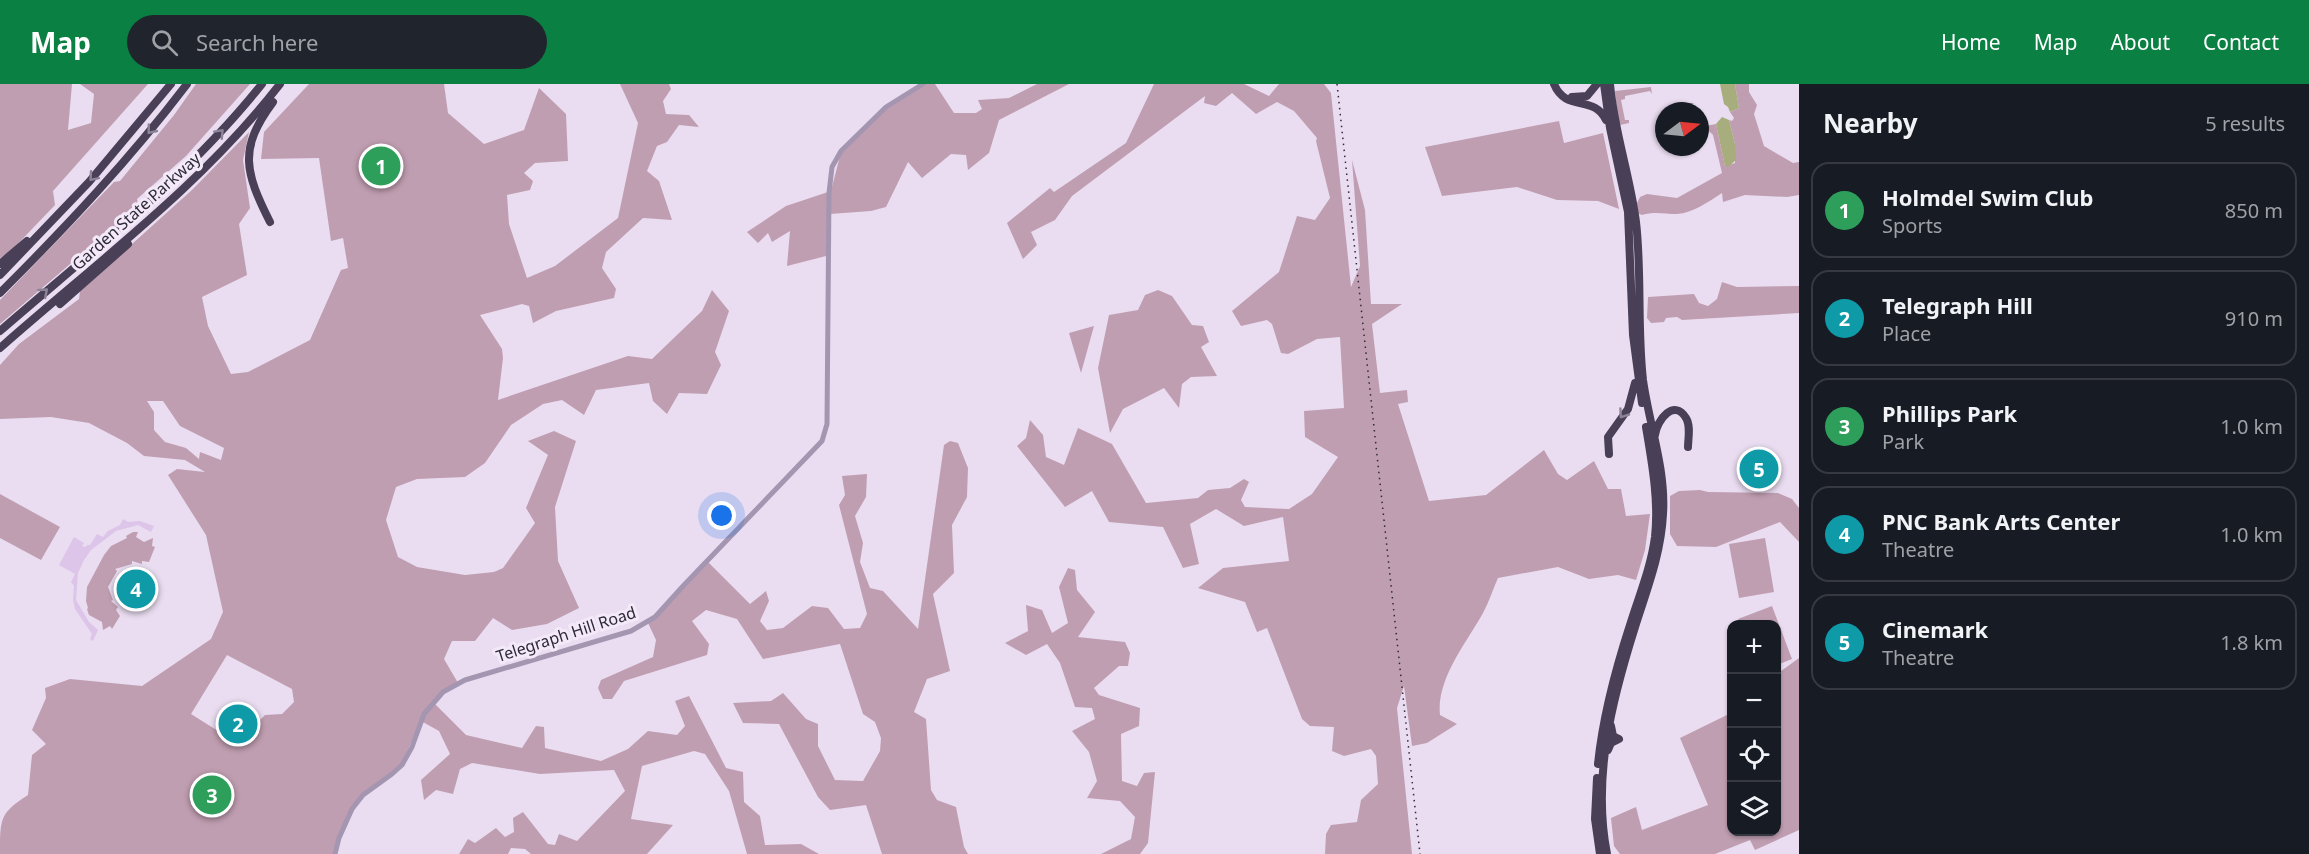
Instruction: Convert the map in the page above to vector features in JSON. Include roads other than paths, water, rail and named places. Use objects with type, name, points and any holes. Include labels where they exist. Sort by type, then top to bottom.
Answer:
[{"type":"highway","points":[[0,275],[50,224],[125,140],[171,84]]},
{"type":"highway","name":"Garden State Parkway","points":[[0,293],[116,173],[187,84]]},
{"type":"highway","name":"Garden State Parkway","points":[[0,331],[175,179],[216,137],[261,84]]},
{"type":"highway","points":[[270,222],[252,179],[249,150],[254,129],[282,84]]},
{"type":"highway","name":"Garden State Parkway","points":[[0,348],[160,210],[227,146],[282,84]]},
{"type":"highway","points":[[1554,84],[1566,100],[1598,108],[1610,128]]},
{"type":"highway","points":[[1559,84],[1567,95],[1580,98],[1591,93],[1598,84]]},
{"type":"highway","points":[[1600,854],[1595,819],[1601,736],[1610,689],[1650,563],[1656,524],[1654,482],[1636,372],[1628,212],[1610,128],[1604,84]]},
{"type":"highway","points":[[1607,854],[1601,805],[1603,765],[1609,746],[1619,739],[1612,734],[1610,716],[1660,549],[1663,500],[1645,393],[1640,346],[1636,225],[1632,194],[1614,118],[1610,84]]},
{"type":"highway","points":[[60,304],[143,231],[160,210]]},
{"type":"highway","points":[[0,264],[50,224]]},
{"type":"highway","points":[[1609,454],[1608,437],[1631,402],[1636,372]]},
{"type":"highway","points":[[1655,442],[1656,427],[1661,417],[1668,412],[1675,411],[1682,414],[1688,422],[1688,447]]},
{"type":"street","name":"Telegraph Hill Road","points":[[335,854],[339,838],[352,809],[363,795],[392,774],[405,761],[424,714],[439,695],[465,680],[614,637],[650,621],[666,607],[684,585],[822,441],[827,424],[829,193],[832,167],[841,151],[886,107],[923,84]]},
{"type":"railway","points":[[1337,84],[1420,854]]},
{"type":"place","name":"Holmdel Swim Club","points":[[381,166]]},
{"type":"place","name":"Cinemark","points":[[1759,469]]},
{"type":"place","name":"PNC Bank Arts Center","points":[[136,589]]},
{"type":"place","name":"Telegraph Hill","points":[[238,724]]},
{"type":"place","name":"Phillips Park","points":[[212,795]]}]
